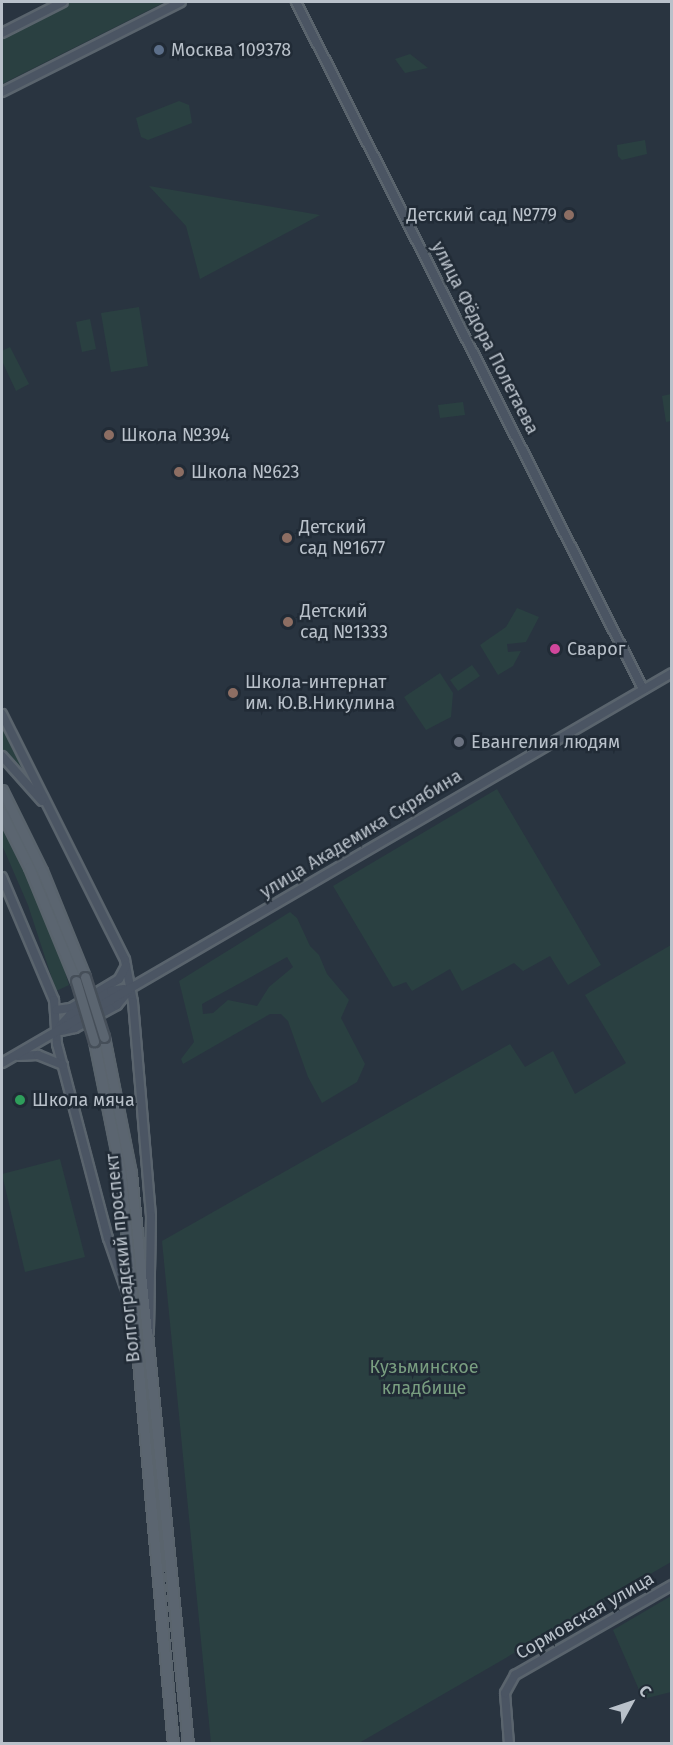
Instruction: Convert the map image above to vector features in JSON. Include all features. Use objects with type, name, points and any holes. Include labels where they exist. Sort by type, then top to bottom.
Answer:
[{"type":"main road","points":[[2,33],[63,2]]},
{"type":"main road","points":[[2,92],[181,2]]},
{"type":"main road","name":"улица Фёдора Полетаева","points":[[296,2],[643,689]]},
{"type":"main road","name":"улица Академика Скрябина","points":[[55,1032],[75,1028],[117,1005],[131,988],[672,673]]},
{"type":"main road","points":[[2,714],[126,966],[131,988],[151,1216],[148,1338]]},
{"type":"main road","points":[[2,756],[50,810]]},
{"type":"main road","name":"Волгоградский проспект","points":[[2,790],[42,871],[104,1037],[127,1143],[188,1743]]},
{"type":"main road","name":"Волгоградский проспект","points":[[2,813],[81,979],[120,1166],[173,1743]]},
{"type":"main road","points":[[2,877],[56,1010],[55,1032],[63,1065],[108,1238],[132,1307]]},
{"type":"main road","points":[[56,1010],[71,1008],[119,979],[126,966]]},
{"type":"main road","name":"улица Академика Скрябина","points":[[2,1064],[55,1032],[80,1009],[111,991],[131,988]]},
{"type":"main road","points":[[12,1057],[38,1055],[63,1065]]},
{"type":"main road","name":"Сормовская улица","points":[[509,1743],[505,1693],[515,1675],[672,1585]]},
{"type":"green space","points":[[71,2],[165,2],[2,84],[2,36]]},
{"type":"green space","points":[[410,54],[428,68],[405,73],[395,59]]},
{"type":"green space","points":[[179,101],[189,105],[192,123],[148,140],[141,137],[136,118]]},
{"type":"green space","points":[[645,140],[647,154],[622,160],[618,156],[617,145]]},
{"type":"green space","points":[[149,186],[320,215],[200,279],[186,226]]},
{"type":"green space","points":[[139,307],[148,366],[111,372],[101,313]]},
{"type":"green space","points":[[90,319],[96,349],[82,352],[76,322]]},
{"type":"green space","points":[[10,347],[29,384],[16,391],[2,361],[2,351]]},
{"type":"green space","points":[[671,394],[671,421],[666,422],[662,396]]},
{"type":"green space","points":[[463,402],[465,415],[440,418],[438,405]]},
{"type":"green space","points":[[517,608],[539,617],[526,642],[507,644],[508,652],[521,651],[513,666],[498,675],[480,645],[506,627]]},
{"type":"green space","points":[[472,665],[480,676],[458,691],[450,680]]},
{"type":"green space","points":[[440,673],[453,693],[451,717],[426,730],[404,697]]},
{"type":"green space","points":[[2,721],[29,776],[27,780],[2,752]]},
{"type":"green space","points":[[497,789],[601,965],[568,985],[550,956],[523,971],[514,963],[462,991],[450,969],[412,991],[406,982],[393,987],[333,886]]},
{"type":"green space","points":[[2,821],[57,945],[69,985],[56,991],[28,905],[2,845]]},
{"type":"green space","points":[[290,912],[297,918],[310,946],[319,955],[327,974],[349,1000],[341,1018],[365,1064],[357,1082],[322,1103],[308,1077],[288,1021],[281,1014],[270,1014],[183,1064],[181,1059],[194,1042],[179,981]],"holes":[[[287,957],[293,967],[269,987],[257,1006],[228,1000],[213,1013],[203,1014],[202,1004]]]},
{"type":"green space","name":"Кузьминское кладбище","points":[[671,945],[671,1562],[359,1743],[211,1743],[162,1241],[510,1044],[525,1067],[553,1051],[575,1094],[626,1063],[585,995]]},
{"type":"green space","points":[[60,1159],[85,1257],[25,1272],[2,1174]]},
{"type":"green space","points":[[671,1596],[671,1692],[643,1699],[613,1630]]},
{"type":"place","name":"Москва 109378","points":[[159,50]]},
{"type":"place","name":"Детский сад №779","points":[[569,215]]},
{"type":"place","name":"Школа №394","points":[[109,435]]},
{"type":"place","name":"Школа №623","points":[[179,472]]},
{"type":"place","name":"Детский сад №1677","points":[[287,538]]},
{"type":"place","name":"Детский сад №1333","points":[[288,622]]},
{"type":"place","name":"Сварог","points":[[555,649]]},
{"type":"place","name":"Школа-интернат им. Ю.В.Никулина","points":[[233,693]]},
{"type":"place","name":"Евангелия людям","points":[[459,742]]},
{"type":"place","name":"Школа мяча","points":[[20,1100]]}]
